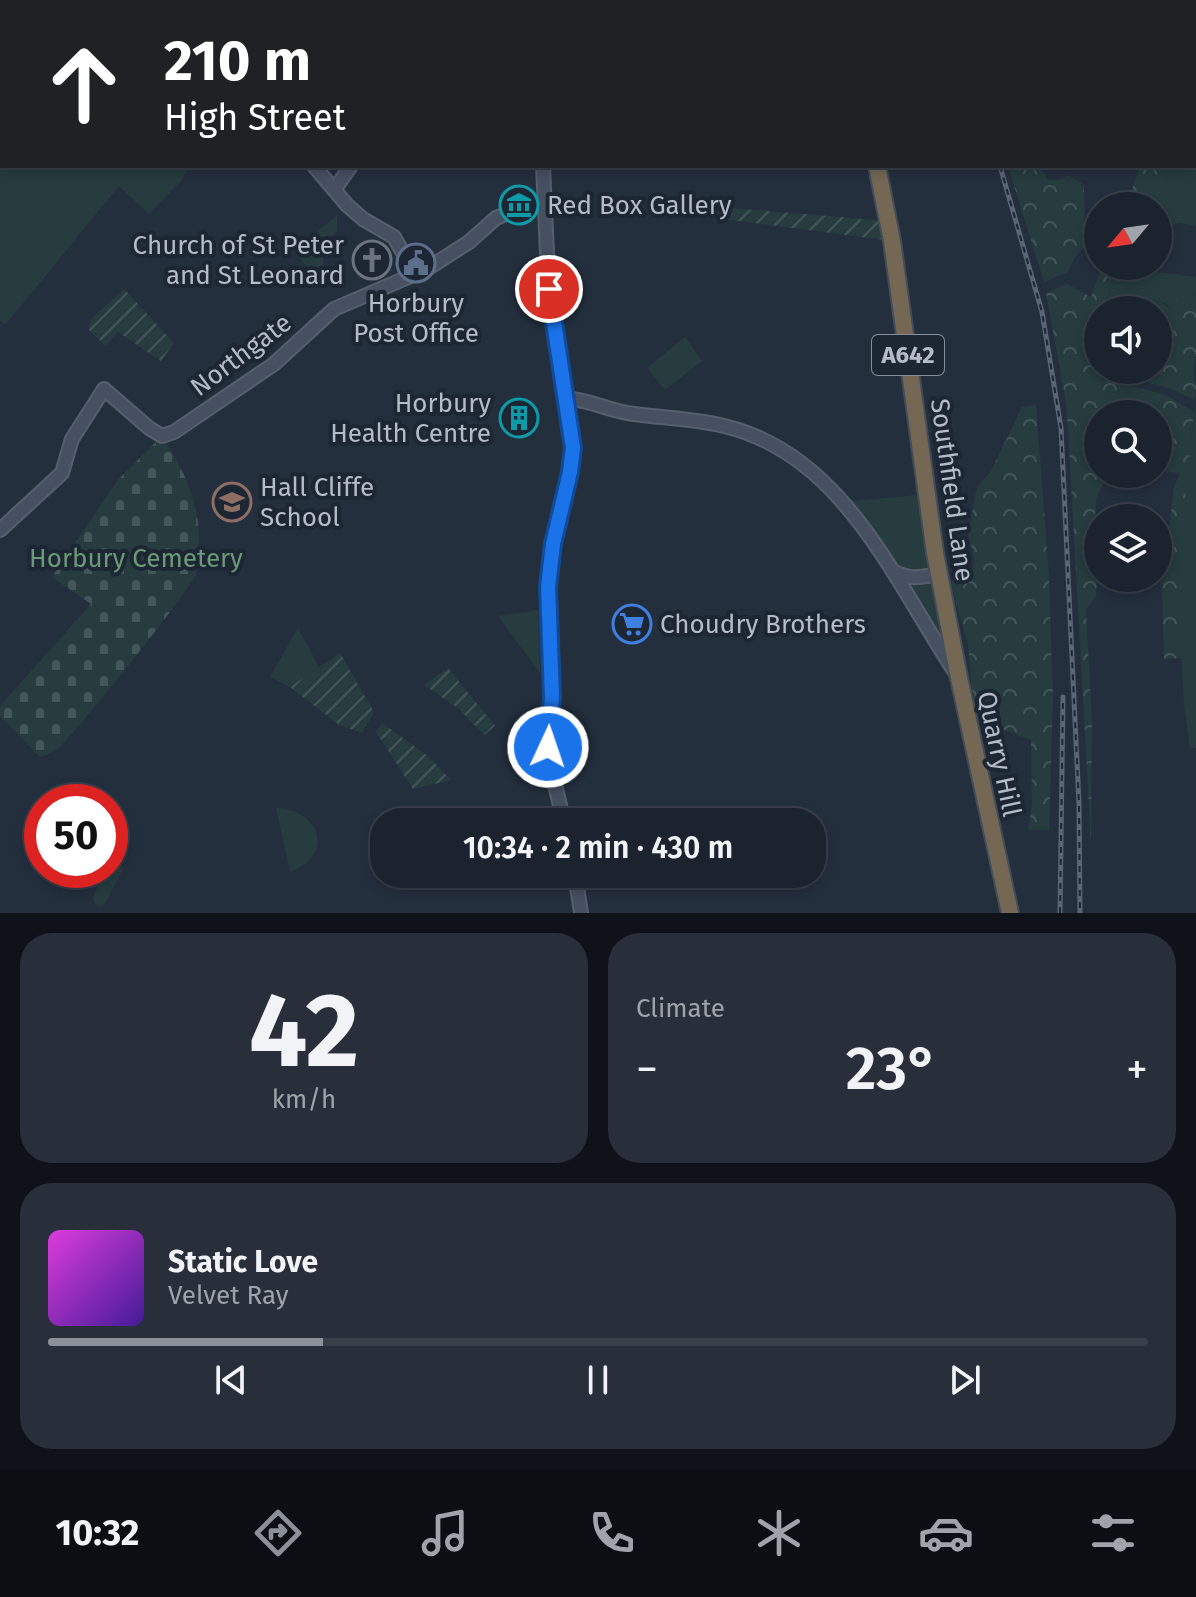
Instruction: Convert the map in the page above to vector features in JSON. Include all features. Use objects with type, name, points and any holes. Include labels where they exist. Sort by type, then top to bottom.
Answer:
[{"type":"highway","name":"Southfield Lane","points":[[877,168],[892,241],[939,574],[959,678]]},
{"type":"highway","name":"Quarry Hill","points":[[959,678],[1010,913]]},
{"type":"main road","points":[[316,168],[363,219],[394,237],[415,274]]},
{"type":"main road","points":[[334,190],[350,168]]},
{"type":"main road","points":[[543,168],[549,297],[573,448],[548,587],[552,697],[548,747],[550,772],[560,808]]},
{"type":"main road","name":"Northgate","points":[[0,530],[62,473],[72,439],[104,389],[162,436],[174,432],[274,364],[334,309],[415,274],[469,242],[496,218],[518,209],[545,204]]},
{"type":"main road","name":"Quarry Hill","points":[[564,398],[582,399],[611,411],[725,426],[778,448],[822,481],[865,527],[959,678]]},
{"type":"main road","points":[[895,572],[914,578],[939,574]]},
{"type":"main road","points":[[577,888],[581,913]]},
{"type":"green space","points":[[0,168],[189,168],[180,182],[149,214],[119,186],[6,324],[0,321]]},
{"type":"green space","points":[[1009,168],[1041,168],[1048,180],[1069,175],[1084,185],[1084,247],[1068,272],[1044,282]]},
{"type":"green space","points":[[1139,168],[1172,168],[1161,192],[1131,192]]},
{"type":"green space","points":[[1172,168],[1196,168],[1196,226],[1172,224],[1172,192],[1161,192]]},
{"type":"green space","points":[[706,206],[888,221],[892,241],[693,215]]},
{"type":"green space","points":[[337,215],[337,231],[323,243],[326,290],[294,251]]},
{"type":"green space","points":[[1172,274],[1196,277],[1196,296],[1193,294],[1172,311],[1172,296],[1109,296],[1114,280],[1172,280]]},
{"type":"green space","points":[[1097,280],[1113,280],[1108,296],[1091,296]]},
{"type":"green space","points":[[1067,284],[1089,296],[1084,296],[1084,384],[1121,384],[1166,395],[1194,412],[1177,577],[1184,658],[1164,659],[1162,592],[1172,592],[1172,504],[1180,473],[1172,472],[1172,400],[1084,400],[1084,488],[1101,488],[1096,504],[1084,504],[1084,592],[1096,592],[1086,610],[1092,721],[1091,843],[1068,428],[1046,293]]},
{"type":"green space","points":[[124,289],[174,343],[161,361],[118,332],[106,346],[89,330],[90,320]]},
{"type":"green space","points":[[1182,293],[1196,296],[1195,400],[1154,384],[1172,384],[1172,311]]},
{"type":"green space","points":[[685,337],[702,361],[665,390],[647,368]]},
{"type":"green space","points":[[1036,405],[1049,576],[1053,697],[1049,830],[1028,830],[1032,806],[1031,740],[975,719],[968,645],[950,581],[969,574],[975,562],[968,533],[977,487],[991,471],[1022,407]]},
{"type":"green space","points":[[1196,407],[1196,748],[1190,749],[1184,705],[1177,577],[1183,492]]},
{"type":"green space","name":"Horbury Cemetery","points":[[162,436],[181,469],[194,501],[199,536],[196,574],[155,632],[84,720],[56,750],[40,757],[0,716],[0,706],[91,604],[52,577],[118,480]]},
{"type":"green space","points":[[927,494],[959,678],[842,502]]},
{"type":"green space","points":[[538,610],[540,673],[498,616]]},
{"type":"green space","points":[[298,628],[319,667],[290,687],[270,677]]},
{"type":"green space","points":[[340,653],[374,712],[362,733],[339,725],[290,687]]},
{"type":"green space","points":[[448,668],[495,726],[484,735],[459,709],[424,685]]},
{"type":"green space","points":[[382,723],[428,756],[451,780],[413,789],[376,732]]},
{"type":"green space","points":[[276,808],[304,816],[317,834],[313,855],[290,872]]},
{"type":"green space","points":[[97,888],[113,888],[102,907],[95,905],[93,898]]},
{"type":"railway","points":[[1001,168],[1042,312],[1061,428],[1079,804],[1080,913]]},
{"type":"railway","points":[[1060,913],[1063,697]]},
{"type":"place","name":"Red Box Gallery","points":[[519,205]]},
{"type":"place","name":"Church of St Peter and St Leonard","points":[[372,260]]},
{"type":"place","name":"Horbury Post Office","points":[[416,263]]},
{"type":"place","name":"Horbury Health Centre","points":[[519,418]]},
{"type":"place","name":"Hall Cliffe School","points":[[232,502]]},
{"type":"place","name":"Choudry Brothers","points":[[632,624]]},
{"type":"route","points":[[548,747],[552,697],[548,587],[553,544],[573,448],[549,289]]}]
